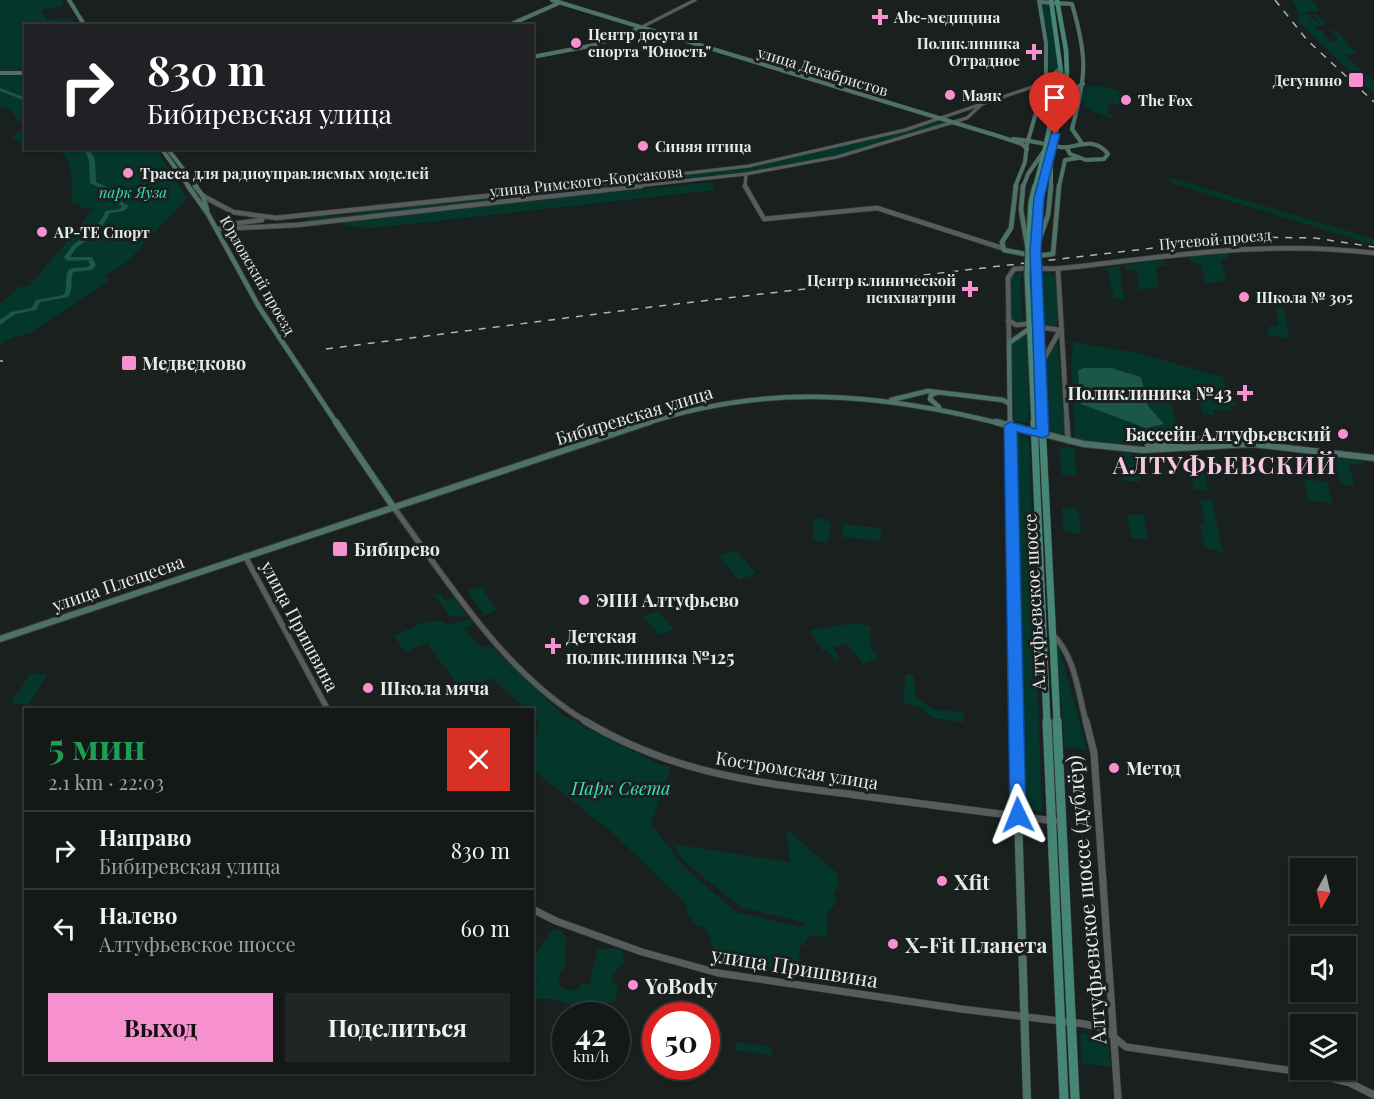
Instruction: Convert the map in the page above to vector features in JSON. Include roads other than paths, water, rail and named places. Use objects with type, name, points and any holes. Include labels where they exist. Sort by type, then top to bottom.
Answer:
[{"type":"main road","points":[[67,0],[80,24]]},
{"type":"main road","points":[[67,0],[84,24]]},
{"type":"main road","name":"улица Декабристов","points":[[552,0],[1027,144]]},
{"type":"main road","points":[[512,24],[569,0]]},
{"type":"main road","points":[[1039,1],[1054,2],[1072,3],[1085,50],[1083,84],[1072,129],[1081,142],[1105,150],[1108,154],[1098,160],[1078,158],[1065,160],[1056,204],[1052,255],[1017,255],[1002,248],[1003,240],[1011,228],[1016,185],[1024,166],[1027,144],[1045,80],[1046,43],[1039,1]]},
{"type":"main road","points":[[517,24],[562,2]]},
{"type":"main road","name":"Алтуфьевское шоссе","points":[[1054,2],[1061,68],[1058,95],[1032,197],[1028,274],[1033,432],[1064,1099]]},
{"type":"main road","name":"Алтуфьевское шоссе","points":[[1054,2],[1067,56],[1065,94],[1039,198],[1035,274],[1075,1099]]},
{"type":"main road","points":[[534,57],[595,45],[640,28]]},
{"type":"main road","points":[[1045,80],[1061,68]]},
{"type":"main road","points":[[0,72],[24,72]]},
{"type":"main road","points":[[1045,80],[1058,95]]},
{"type":"main road","points":[[1065,94],[1083,84]]},
{"type":"main road","points":[[1042,90],[1058,95]]},
{"type":"main road","points":[[1065,94],[1080,96]]},
{"type":"main road","name":"улица Декабристов","points":[[998,136],[1027,144]]},
{"type":"main road","points":[[1027,144],[1038,141],[1067,148],[1081,142]]},
{"type":"main road","points":[[1067,148],[1070,154],[1078,158]]},
{"type":"main road","name":"Юрловский проезд","points":[[162,150],[208,214],[259,307],[308,378]]},
{"type":"main road","name":"Юрловский проезд","points":[[168,150],[203,196],[208,214]]},
{"type":"main road","points":[[1019,200],[1022,188],[1034,164],[1044,150]]},
{"type":"main road","points":[[1036,251],[1043,237],[1050,202],[1051,152]]},
{"type":"main road","points":[[1016,185],[1022,232],[1028,251]]},
{"type":"main road","points":[[1013,199],[1022,188]]},
{"type":"main road","points":[[1050,202],[1059,188]]},
{"type":"main road","points":[[1051,189],[1056,204]]},
{"type":"main road","points":[[1027,1099],[1018,815],[1009,343],[1029,329]]},
{"type":"main road","name":"Костромская улица","points":[[308,378],[394,508]]},
{"type":"main road","points":[[882,401],[919,392],[940,392],[995,399],[1010,404]]},
{"type":"main road","points":[[940,392],[932,394],[930,399],[943,409]]},
{"type":"main road","points":[[995,399],[1010,394]]},
{"type":"main road","name":"Бибиревская улица","points":[[245,556],[656,420],[712,405],[792,395],[882,401],[943,409],[1068,441],[1143,450],[1252,444],[1374,458]]},
{"type":"main road","name":"улица Плещеева","points":[[0,639],[245,556]]},
{"type":"street","points":[[640,28],[695,0]]},
{"type":"street","name":"улица Римского-Корсакова","points":[[222,208],[248,216],[276,218],[699,174],[749,166],[905,130],[1029,89],[1045,80]]},
{"type":"street","points":[[1029,89],[1042,90]]},
{"type":"street","points":[[960,112],[968,112],[969,116],[982,104]]},
{"type":"street","name":"улица Римского-Корсакова","points":[[216,228],[297,225],[700,181],[837,157],[969,116]]},
{"type":"street","points":[[749,166],[757,168],[752,173]]},
{"type":"street","points":[[699,174],[693,178],[700,181]]},
{"type":"street","points":[[746,174],[745,188],[764,219],[872,207],[1002,248]]},
{"type":"street","name":"Юрловский проезд","points":[[203,196],[222,208]]},
{"type":"street","points":[[297,225],[304,220],[299,216]]},
{"type":"street","points":[[216,228],[276,218]]},
{"type":"street","points":[[990,243],[1003,240]]},
{"type":"street","name":"Путевой проезд","points":[[1058,269],[1240,246],[1322,246],[1374,253]]},
{"type":"street","points":[[1009,343],[1010,272],[1016,268],[1058,269],[1060,330],[1058,338],[1039,368]]},
{"type":"street","points":[[1008,320],[1020,325],[1026,324],[1029,320]]},
{"type":"street","points":[[1037,321],[1043,327],[1060,330]]},
{"type":"street","points":[[1058,338],[1068,441]]},
{"type":"street","name":"Костромская улица","points":[[394,508],[475,618],[519,669],[570,712],[615,738],[677,764],[735,779],[1061,822]]},
{"type":"street","name":"улица Пришвина","points":[[245,556],[327,708]]},
{"type":"street","name":"Алтуфьевское шоссе (дублёр)","points":[[1052,634],[1060,641],[1069,657],[1094,753],[1118,1099]]},
{"type":"street","name":"улица Пришвина","points":[[534,910],[556,921],[632,949],[696,968],[765,981],[1072,1022],[1104,1029],[1126,1047]]},
{"type":"street","points":[[1116,1052],[1126,1047],[1315,1074],[1350,1083],[1374,1095]]},
{"type":"waterway","points":[[0,89],[24,99]]},
{"type":"waterway","points":[[0,323],[13,313],[34,309],[38,301],[66,296],[69,292],[71,270],[90,269],[93,265],[90,258],[68,259],[67,257],[74,247],[88,237],[90,228],[101,224],[108,212],[122,210],[126,206],[121,204],[115,193],[93,183],[92,160],[87,150]]},
{"type":"railway","points":[[1275,0],[1307,40],[1374,102]]},
{"type":"railway","points":[[326,349],[651,307],[1247,237],[1315,238],[1374,247]]},
{"type":"place","name":"Abc-медицина","points":[[880,17]]},
{"type":"place","name":"Центр досуга и спорта \"Юность\"","points":[[576,43]]},
{"type":"place","name":"Поликлиника Отрадное","points":[[1034,52]]},
{"type":"place","name":"Дегунино","points":[[1356,80]]},
{"type":"place","name":"Маяк","points":[[950,95]]},
{"type":"place","name":"The Fox","points":[[1126,100]]},
{"type":"place","name":"Синяя птица","points":[[643,146]]},
{"type":"place","name":"Трасса для радиоуправляемых моделей","points":[[128,173]]},
{"type":"place","name":"АР-ТЕ Спорт","points":[[42,232]]},
{"type":"place","name":"Центр клинической психиатрии","points":[[970,289]]},
{"type":"place","name":"Школа № 305","points":[[1244,297]]},
{"type":"place","name":"Медведково","points":[[129,363]]},
{"type":"place","name":"Поликлиника №43","points":[[1245,393]]},
{"type":"place","name":"Бассейн Алтуфьевский","points":[[1343,434]]},
{"type":"place","name":"Бибирево","points":[[340,549]]},
{"type":"place","name":"ЭПИ Алтуфьево","points":[[584,600]]},
{"type":"place","name":"Детская поликлиника №125","points":[[553,646]]},
{"type":"place","name":"Школа мяча","points":[[368,688]]},
{"type":"place","name":"Метод","points":[[1114,768]]},
{"type":"place","name":"Xfit","points":[[942,881]]},
{"type":"place","name":"X-Fit Планета","points":[[893,944]]},
{"type":"place","name":"YoBody","points":[[633,985]]},
{"type":"district","name":"АЛТУФЬЕВСКИЙ","points":[[1225,464]]},
{"type":"park label","name":"парк Яуза","points":[[133,192]]},
{"type":"park label","name":"Парк Света","points":[[621,788]]}]
